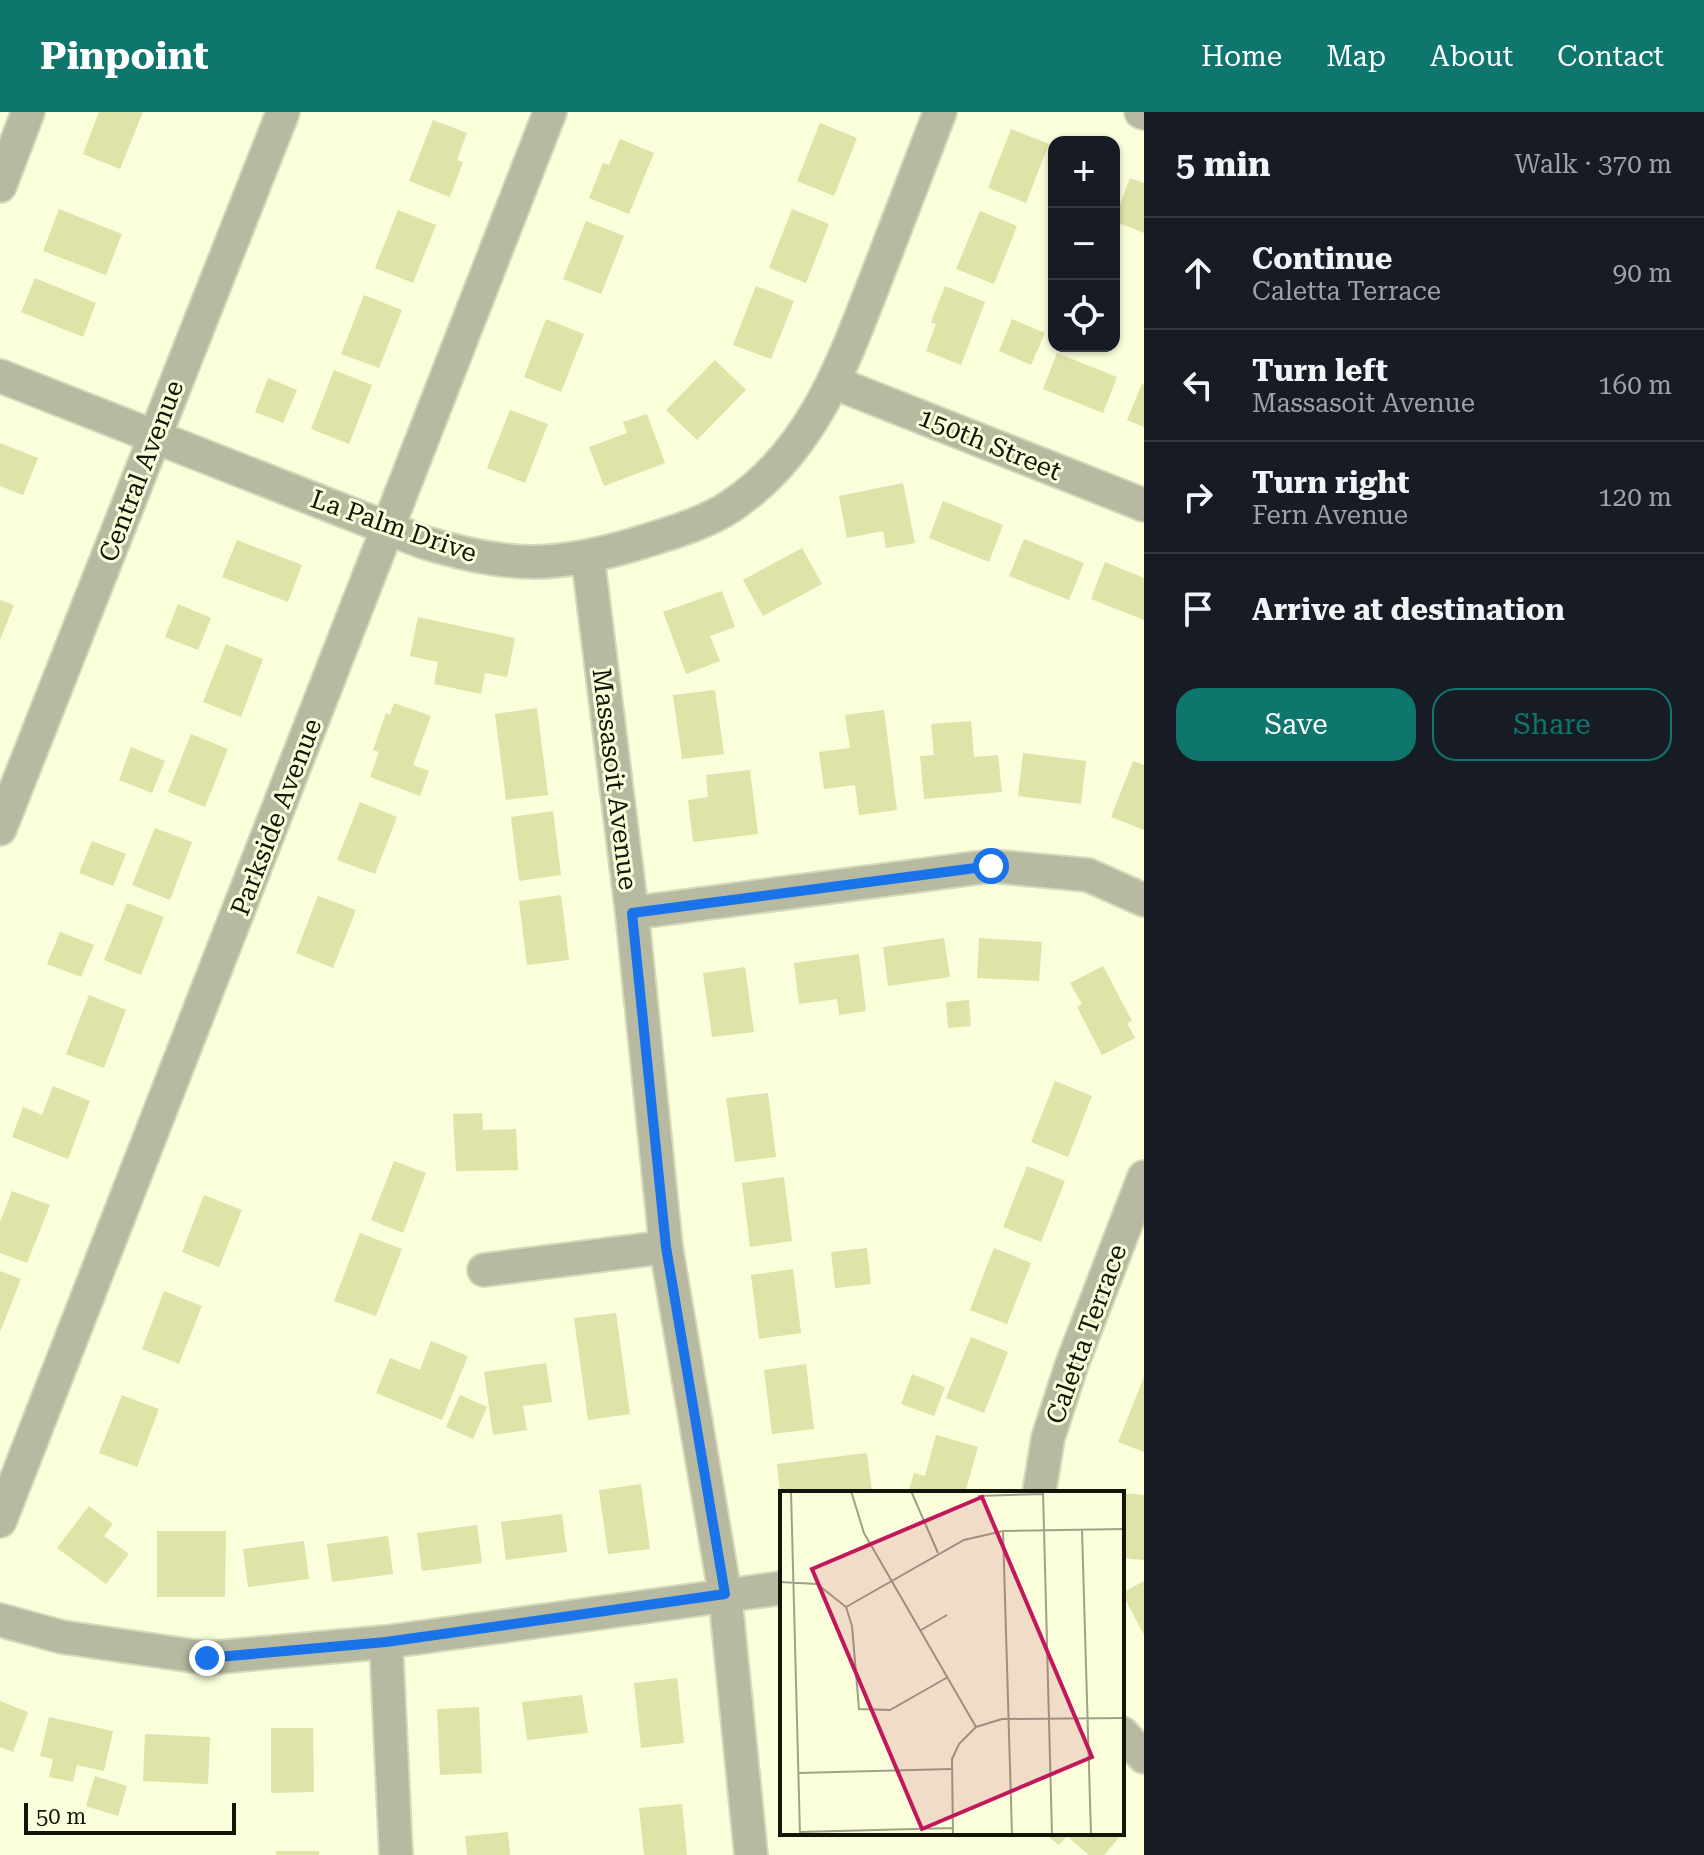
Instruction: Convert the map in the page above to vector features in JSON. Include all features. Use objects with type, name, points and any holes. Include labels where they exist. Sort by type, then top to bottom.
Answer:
[{"type":"street","points":[[0,186],[28,112]]},
{"type":"street","name":"Central Avenue","points":[[0,829],[283,112]]},
{"type":"street","name":"Parkside Avenue","points":[[0,1521],[550,112]]},
{"type":"street","name":"La Palm Drive","points":[[0,376],[155,434],[388,529],[473,557],[521,563],[588,559],[672,533],[729,508],[761,484],[787,456],[820,412],[835,383],[940,112]]},
{"type":"street","name":"150th Street","points":[[835,383],[1144,505]]},
{"type":"street","name":"Massasoit Avenue","points":[[588,559],[632,913],[666,1247],[725,1594],[751,1855]]},
{"type":"street","points":[[632,913],[991,866],[1088,875],[1144,900]]},
{"type":"street","name":"Caletta Terrace","points":[[1039,1491],[1048,1438],[1072,1364],[1144,1177]]},
{"type":"street","points":[[484,1270],[666,1247]]},
{"type":"street","points":[[0,1620],[62,1637],[207,1658],[386,1642],[780,1588]]},
{"type":"street","points":[[386,1642],[396,1855]]},
{"type":"street","points":[[1124,1735],[1144,1757]]},
{"type":"building","points":[[99,112],[143,112],[120,169],[83,154]]},
{"type":"building","points":[[433,120],[467,133],[457,160],[463,162],[450,197],[409,181]]},
{"type":"building","points":[[820,123],[857,138],[834,196],[797,181]]},
{"type":"building","points":[[1011,129],[1048,144],[1026,203],[988,188]]},
{"type":"building","points":[[620,139],[654,153],[629,214],[589,198],[603,163],[609,165]]},
{"type":"building","points":[[1130,178],[1144,183],[1144,233],[1120,223],[1120,205]]},
{"type":"building","points":[[59,209],[122,234],[106,275],[43,251]]},
{"type":"building","points":[[792,209],[829,224],[806,283],[769,268]]},
{"type":"building","points":[[398,210],[436,225],[413,283],[375,268]]},
{"type":"building","points":[[980,211],[1017,226],[994,284],[956,269]]},
{"type":"building","points":[[586,221],[624,236],[601,294],[563,279]]},
{"type":"building","points":[[35,278],[96,303],[83,337],[21,312]]},
{"type":"building","points":[[756,286],[794,301],[771,359],[733,345]]},
{"type":"building","points":[[945,286],[985,302],[961,365],[926,351],[936,324],[931,322]]},
{"type":"building","points":[[364,295],[402,310],[379,368],[341,354]]},
{"type":"building","points":[[546,319],[584,334],[561,392],[524,377]]},
{"type":"building","points":[[1012,319],[1045,333],[1031,365],[999,351]]},
{"type":"building","points":[[1057,353],[1117,377],[1103,413],[1043,389]]},
{"type":"building","points":[[715,360],[746,390],[697,440],[666,410]]},
{"type":"building","points":[[334,370],[372,385],[349,444],[311,429]]},
{"type":"building","points":[[268,378],[297,390],[283,423],[255,412]]},
{"type":"building","points":[[1144,385],[1144,427],[1127,420]]},
{"type":"building","points":[[510,410],[548,424],[525,483],[487,468]]},
{"type":"building","points":[[647,414],[665,463],[604,486],[589,447],[627,433],[623,422]]},
{"type":"building","points":[[0,443],[38,458],[23,495],[0,486]]},
{"type":"building","points":[[903,483],[915,543],[886,548],[883,531],[847,538],[839,496]]},
{"type":"building","points":[[943,501],[1003,525],[989,562],[929,538]]},
{"type":"building","points":[[1024,539],[1084,563],[1069,600],[1009,576]]},
{"type":"building","points":[[237,540],[302,565],[288,602],[222,577]]},
{"type":"building","points":[[802,548],[822,584],[763,616],[743,580]]},
{"type":"building","points":[[1105,562],[1144,578],[1144,620],[1091,599]]},
{"type":"building","points":[[722,591],[735,627],[710,636],[720,661],[686,674],[663,612]]},
{"type":"building","points":[[0,600],[14,605],[0,640]]},
{"type":"building","points":[[178,604],[211,618],[198,650],[165,637]]},
{"type":"building","points":[[418,617],[515,638],[507,677],[485,673],[481,694],[434,684],[438,662],[410,656]]},
{"type":"building","points":[[226,644],[263,659],[241,717],[203,702]]},
{"type":"building","points":[[715,690],[724,754],[682,759],[673,695]]},
{"type":"building","points":[[394,703],[431,716],[413,765],[429,771],[420,796],[370,777],[379,752],[373,750],[386,713],[390,715]]},
{"type":"building","points":[[537,708],[548,795],[506,800],[495,714]]},
{"type":"building","points":[[884,710],[897,810],[859,815],[855,785],[824,789],[819,752],[850,748],[845,715]]},
{"type":"building","points":[[971,721],[974,757],[998,755],[1002,792],[924,799],[920,756],[934,755],[931,724]]},
{"type":"building","points":[[191,734],[228,749],[205,807],[168,792]]},
{"type":"building","points":[[131,747],[165,761],[152,793],[119,780]]},
{"type":"building","points":[[1023,753],[1086,761],[1081,804],[1018,796]]},
{"type":"building","points":[[1133,761],[1144,765],[1144,830],[1111,817]]},
{"type":"building","points":[[750,770],[758,834],[693,842],[688,800],[708,797],[706,775]]},
{"type":"building","points":[[360,802],[397,817],[375,874],[337,860]]},
{"type":"building","points":[[553,811],[561,875],[519,881],[511,817]]},
{"type":"building","points":[[155,828],[192,842],[170,900],[132,885]]},
{"type":"building","points":[[92,841],[126,854],[113,886],[79,873]]},
{"type":"building","points":[[561,895],[569,960],[527,965],[519,901]]},
{"type":"building","points":[[318,896],[356,910],[333,968],[296,953]]},
{"type":"building","points":[[127,903],[164,917],[141,975],[104,960]]},
{"type":"building","points":[[60,932],[94,945],[81,977],[47,964]]},
{"type":"building","points":[[944,938],[950,977],[888,986],[883,947]]},
{"type":"building","points":[[979,938],[1042,942],[1039,981],[977,978]]},
{"type":"building","points":[[859,954],[866,1011],[839,1015],[837,999],[799,1004],[794,963]]},
{"type":"building","points":[[1103,966],[1132,1021],[1127,1023],[1135,1038],[1102,1055],[1077,1007],[1082,1004],[1070,983]]},
{"type":"building","points":[[745,967],[754,1032],[712,1037],[703,973]]},
{"type":"building","points":[[89,995],[126,1010],[104,1068],[66,1054]]},
{"type":"building","points":[[969,1000],[971,1026],[948,1028],[946,1002]]},
{"type":"building","points":[[1055,1081],[1092,1096],[1068,1157],[1031,1142]]},
{"type":"building","points":[[53,1086],[90,1101],[68,1159],[12,1137],[23,1107],[42,1115]]},
{"type":"building","points":[[768,1093],[776,1157],[735,1162],[726,1098]]},
{"type":"building","points":[[482,1113],[483,1130],[516,1129],[518,1170],[456,1171],[453,1114]]},
{"type":"building","points":[[394,1161],[426,1173],[403,1233],[371,1220]]},
{"type":"building","points":[[1027,1166],[1065,1181],[1041,1242],[1003,1227]]},
{"type":"building","points":[[784,1177],[792,1241],[750,1247],[742,1183]]},
{"type":"building","points":[[12,1191],[50,1205],[27,1263],[0,1253],[0,1222]]},
{"type":"building","points":[[204,1195],[242,1210],[219,1267],[182,1252]]},
{"type":"building","points":[[360,1233],[402,1249],[376,1316],[334,1301]]},
{"type":"building","points":[[867,1248],[871,1284],[835,1288],[831,1252]]},
{"type":"building","points":[[994,1248],[1031,1263],[1007,1324],[970,1310]]},
{"type":"building","points":[[793,1269],[801,1333],[759,1339],[751,1275]]},
{"type":"building","points":[[0,1271],[21,1279],[0,1332]]},
{"type":"building","points":[[164,1291],[202,1306],[179,1364],[142,1349]]},
{"type":"building","points":[[616,1313],[630,1414],[588,1420],[574,1318]]},
{"type":"building","points":[[971,1337],[1008,1352],[984,1413],[946,1398]]},
{"type":"building","points":[[431,1341],[468,1356],[442,1420],[376,1393],[390,1358],[420,1370]]},
{"type":"building","points":[[546,1363],[552,1402],[523,1406],[527,1430],[493,1435],[484,1372]]},
{"type":"building","points":[[806,1364],[814,1429],[772,1434],[764,1370]]},
{"type":"building","points":[[912,1374],[945,1387],[934,1416],[901,1404]]},
{"type":"building","points":[[1144,1377],[1144,1452],[1118,1442]]},
{"type":"building","points":[[122,1395],[159,1409],[137,1467],[99,1453]]},
{"type":"building","points":[[460,1395],[487,1407],[473,1439],[446,1427]]},
{"type":"building","points":[[936,1435],[978,1447],[966,1491],[909,1491],[914,1473],[925,1476]]},
{"type":"building","points":[[867,1453],[872,1491],[780,1493],[777,1464]]},
{"type":"building","points":[[641,1484],[650,1549],[608,1554],[599,1490]]},
{"type":"building","points":[[1124,1493],[1144,1495],[1144,1560],[1124,1558]]},
{"type":"building","points":[[89,1506],[113,1524],[104,1536],[129,1554],[106,1584],[57,1548]]},
{"type":"building","points":[[562,1514],[567,1552],[506,1560],[501,1522]]},
{"type":"building","points":[[477,1525],[482,1563],[422,1571],[417,1533]]},
{"type":"building","points":[[157,1531],[226,1531],[225,1597],[157,1597]]},
{"type":"building","points":[[388,1536],[393,1574],[332,1582],[327,1544]]},
{"type":"building","points":[[304,1541],[309,1579],[248,1587],[243,1549]]},
{"type":"building","points":[[1144,1581],[1144,1635],[1124,1597],[1124,1592]]},
{"type":"building","points":[[677,1678],[684,1743],[641,1748],[634,1683]]},
{"type":"building","points":[[582,1695],[588,1733],[527,1740],[522,1702]]},
{"type":"building","points":[[0,1701],[28,1712],[13,1752],[0,1747]]},
{"type":"building","points":[[479,1707],[482,1773],[440,1775],[437,1709]]},
{"type":"building","points":[[49,1717],[113,1731],[104,1771],[77,1765],[73,1782],[49,1777],[53,1759],[40,1756]]},
{"type":"building","points":[[271,1728],[313,1728],[314,1792],[271,1793]]},
{"type":"building","points":[[145,1734],[210,1737],[208,1784],[143,1781]]},
{"type":"building","points":[[95,1776],[127,1786],[118,1816],[86,1806]]},
{"type":"building","points":[[682,1804],[687,1855],[644,1855],[639,1808]]},
{"type":"building","points":[[508,1832],[510,1855],[467,1855],[465,1836]]},
{"type":"building","points":[[1046,1835],[1121,1835],[1104,1855],[1089,1855],[1067,1836],[1059,1845]]},
{"type":"building","points":[[276,1851],[319,1851],[319,1855],[276,1855]]},
{"type":"route","points":[[207,1658],[386,1642],[725,1594],[666,1247],[632,913],[991,866]]}]
